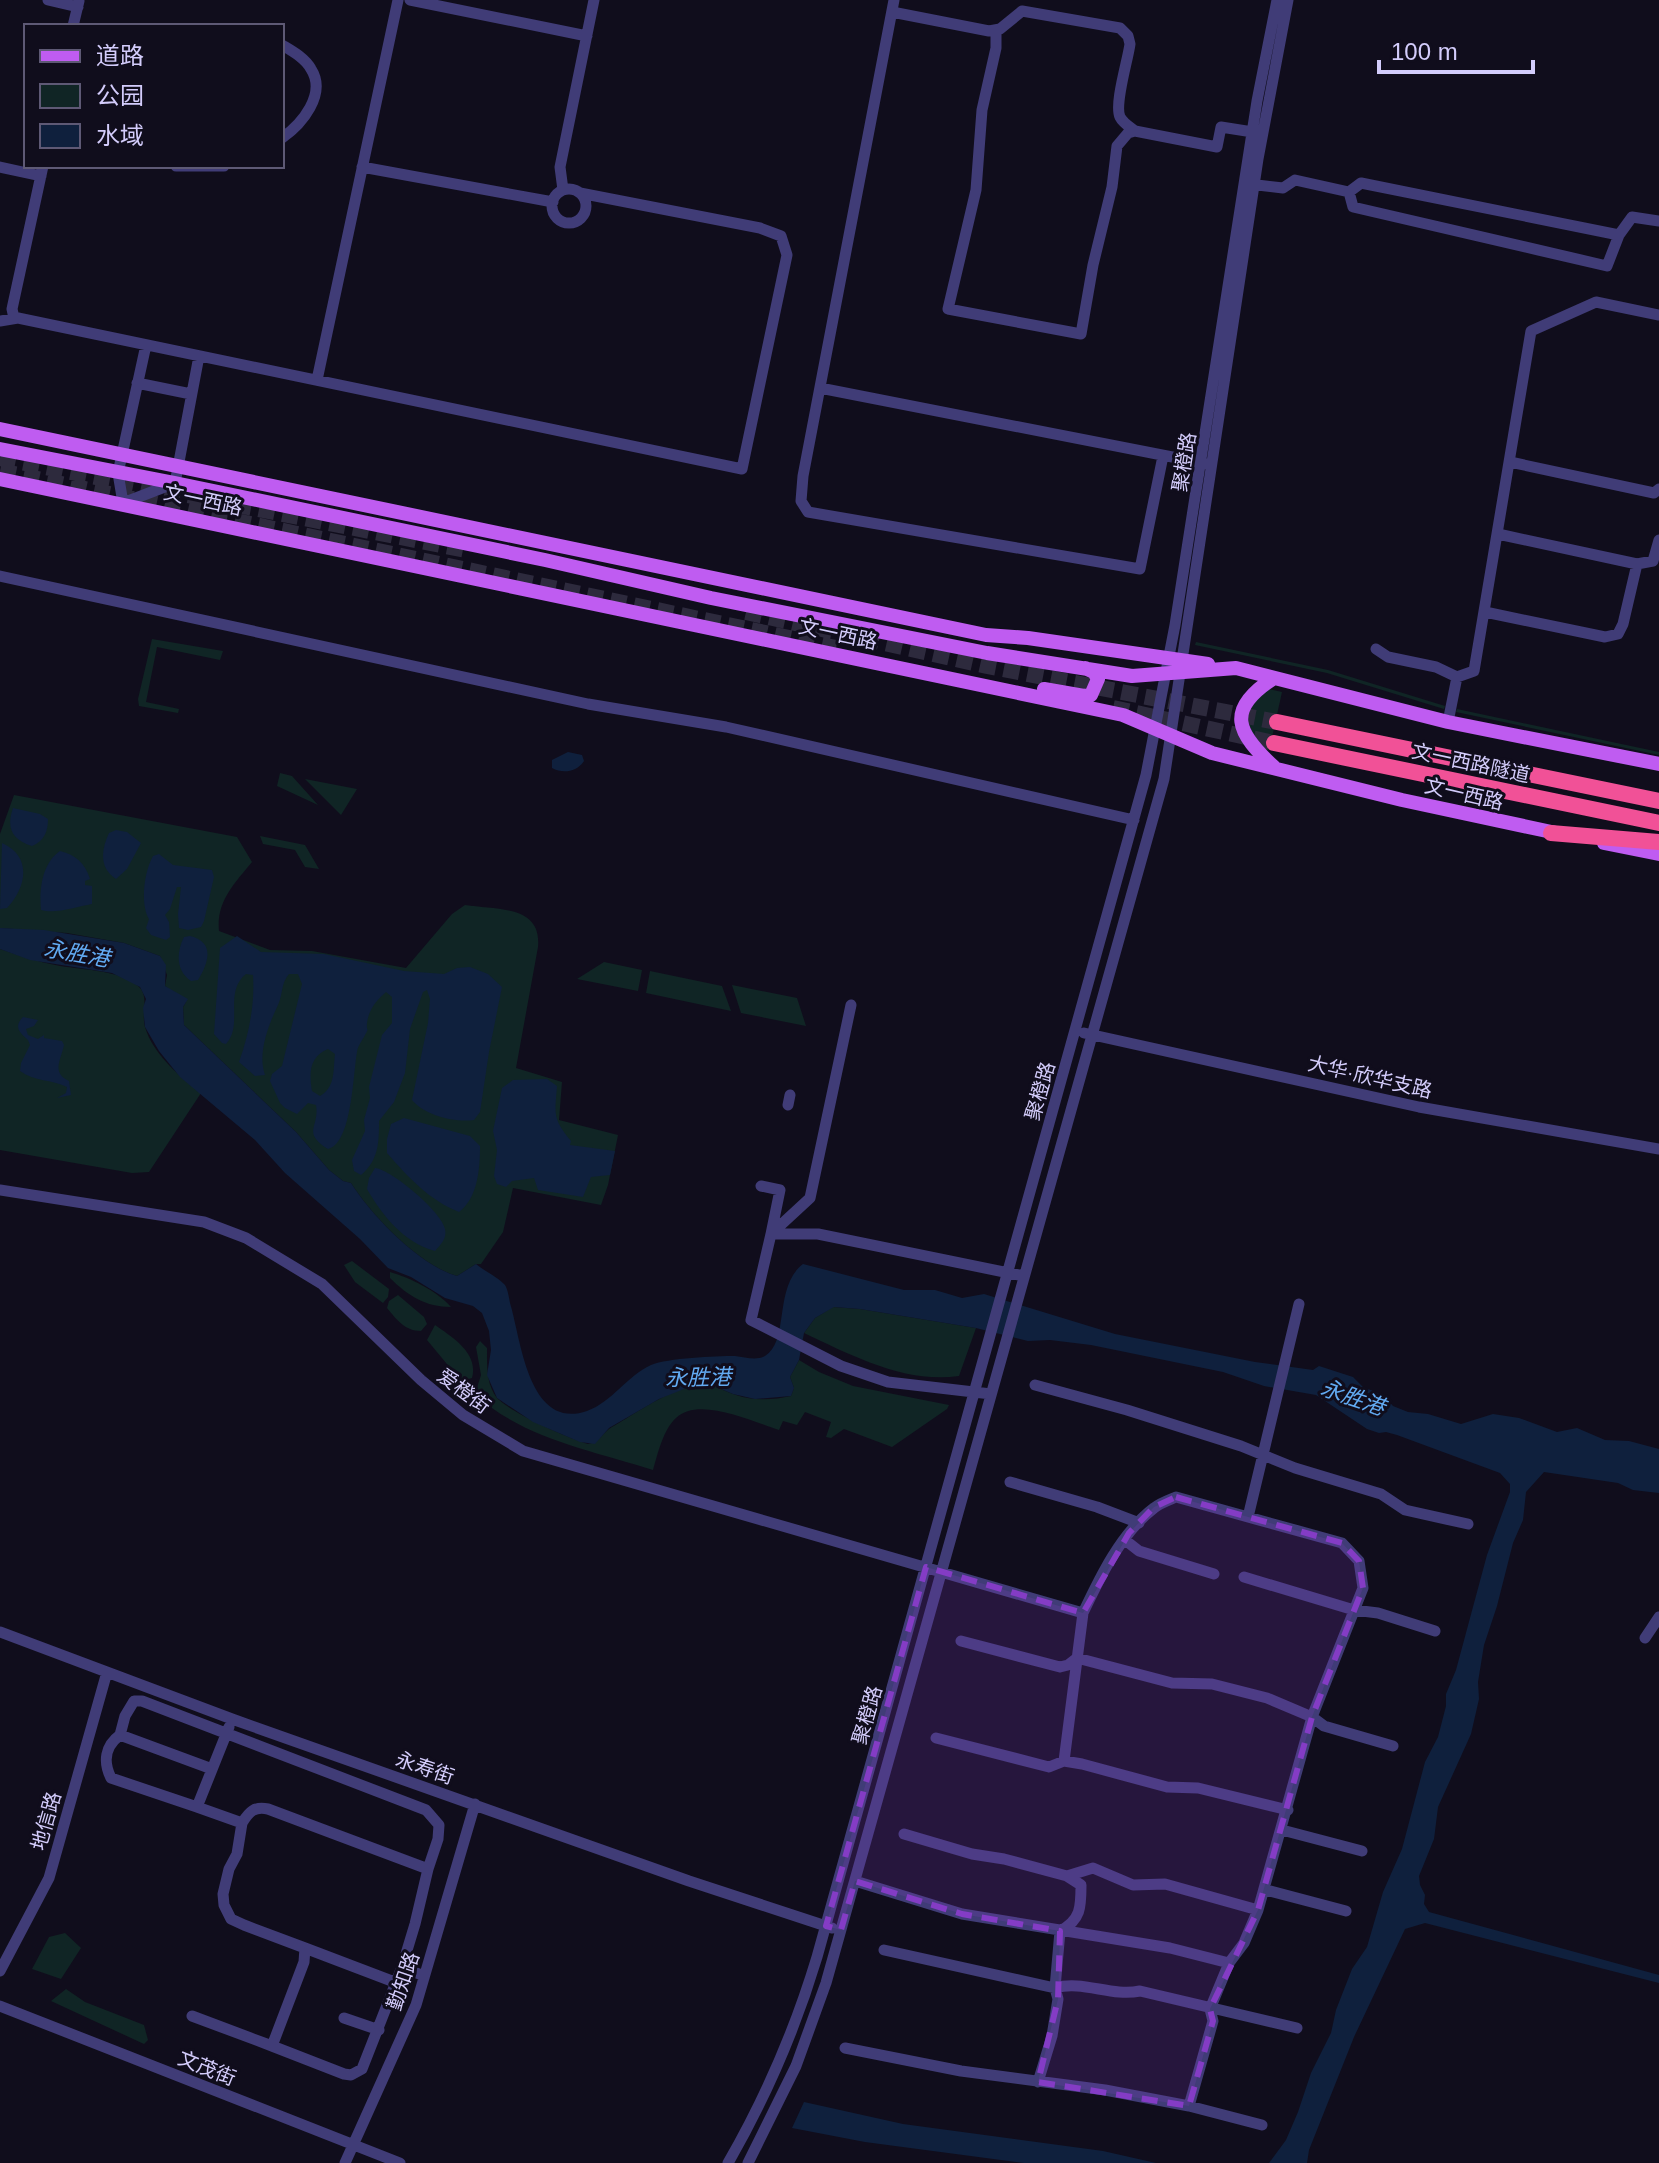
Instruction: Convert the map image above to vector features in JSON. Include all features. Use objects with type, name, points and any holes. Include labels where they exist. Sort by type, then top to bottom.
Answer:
[{"type":"highway","name":"文一西路隧道","points":[[1277,722],[1659,801]]},
{"type":"highway","name":"文一西路隧道","points":[[1274,743],[1659,823]]},
{"type":"highway","points":[[1551,833],[1659,842]]},
{"type":"main road","points":[[0,429],[122,454],[176,475],[562,548],[986,635],[1028,638],[1178,664]]},
{"type":"main road","name":"文一西路","points":[[0,449],[118,473],[176,475],[711,598],[956,647],[1132,676],[1166,674],[1178,664],[1236,668],[1448,722],[1659,764]]},
{"type":"main road","name":"文一西路","points":[[0,479],[1123,715],[1212,753],[1484,820],[1659,854]]},
{"type":"main road","points":[[562,548],[612,575]]},
{"type":"main road","points":[[972,683],[1017,684],[1091,695],[1098,679],[1094,672],[1085,668]]},
{"type":"main road","points":[[1274,678],[1249,697],[1241,720],[1251,745],[1276,769]]},
{"type":"street","points":[[48,0],[78,3],[73,24]]},
{"type":"street","points":[[317,380],[398,0]]},
{"type":"street","points":[[410,0],[587,36]]},
{"type":"street","points":[[563,190],[560,167],[594,0]]},
{"type":"street","name":"聚橙路","points":[[748,2163],[804,2048],[841,1930],[1164,779],[1207,464],[1277,0]]},
{"type":"street","name":"聚橙路","points":[[1258,132],[1288,0]]},
{"type":"street","points":[[1135,131],[1121,120],[1118,113],[1130,44],[1128,36],[1120,28],[1022,11],[1006,25],[989,31],[893,6],[803,476],[801,501],[808,512],[1140,569],[1163,456]]},
{"type":"street","points":[[996,30],[996,48],[982,110],[976,190],[948,309],[1081,334],[1093,265],[1112,187],[1117,146],[1128,133],[1135,131],[1217,147],[1221,127],[1258,132]]},
{"type":"street","points":[[284,46],[300,56],[317,83],[314,100],[301,122],[284,136]]},
{"type":"street","points":[[0,167],[42,171],[12,309],[14,318]]},
{"type":"street","points":[[362,167],[553,202]]},
{"type":"street","points":[[1250,184],[1283,188],[1295,180],[1349,192],[1361,183],[1619,235]]},
{"type":"street","points":[[0,321],[14,318],[742,469],[787,255],[781,236],[760,228],[569,189],[563,190],[553,202],[554,213],[561,221],[576,221],[586,208],[580,193]]},
{"type":"street","points":[[1349,192],[1353,207],[1607,266],[1619,235],[1632,217],[1659,221]]},
{"type":"street","points":[[1376,649],[1388,657],[1436,667],[1457,677],[1474,671],[1531,331],[1596,302],[1659,315]]},
{"type":"street","points":[[146,345],[118,473],[123,503],[176,475],[199,356]]},
{"type":"street","points":[[137,383],[191,394]]},
{"type":"street","points":[[820,388],[1207,464]]},
{"type":"street","points":[[1510,462],[1654,493],[1659,489]]},
{"type":"street","points":[[1498,534],[1637,564],[1653,561],[1659,540]]},
{"type":"street","points":[[1485,612],[1605,637],[1618,634],[1637,564]]},
{"type":"street","points":[[0,576],[588,704],[726,727],[1134,820]]},
{"type":"street","name":"聚橙路","points":[[728,2163],[772,2081],[797,2022],[826,1926],[1134,820],[1166,674]]},
{"type":"street","points":[[1448,722],[1457,677]]},
{"type":"street","points":[[771,1234],[810,1198],[851,1005]]},
{"type":"street","name":"大华·欣华支路","points":[[1075,1031],[1419,1107],[1659,1149]]},
{"type":"street","points":[[761,1186],[780,1190],[751,1320],[841,1366],[888,1382],[991,1394]]},
{"type":"street","name":"爱橙街","points":[[0,1190],[204,1222],[246,1238],[322,1284],[421,1380],[463,1415],[523,1451],[1083,1613]]},
{"type":"street","points":[[771,1234],[818,1234],[1024,1276]]},
{"type":"street","points":[[1248,1517],[1274,1398],[1299,1304]]},
{"type":"street","points":[[1035,1385],[1127,1410],[1381,1494],[1405,1510],[1468,1524]]},
{"type":"street","points":[[1010,1482],[1097,1507],[1139,1523]]},
{"type":"street","points":[[1064,1761],[1083,1613],[1100,1578],[1125,1540],[1154,1507],[1176,1497],[1342,1543],[1359,1561],[1363,1588],[1312,1717],[1266,1890],[1244,1943],[1229,1963],[1210,2009],[1213,2021],[1189,2106]]},
{"type":"street","points":[[1125,1540],[1139,1551],[1214,1574]]},
{"type":"street","points":[[1244,1577],[1435,1631]]},
{"type":"street","points":[[1645,1638],[1659,1617]]},
{"type":"street","name":"永寿街","points":[[0,1632],[232,1719],[689,1881],[841,1930]]},
{"type":"street","points":[[961,1641],[1060,1667],[1077,1658]]},
{"type":"street","points":[[1077,1658],[1172,1683],[1212,1684],[1267,1698],[1312,1717],[1324,1726],[1393,1746]]},
{"type":"street","name":"地信路","points":[[0,1971],[49,1878],[107,1672]]},
{"type":"street","points":[[192,2016],[351,2075],[362,2069],[397,1983],[438,1839],[439,1825],[426,1810],[142,1701],[134,1701],[125,1716],[120,1735],[113,1740],[106,1761],[111,1778],[242,1823]]},
{"type":"street","points":[[197,1807],[232,1719]]},
{"type":"street","points":[[120,1735],[212,1769]]},
{"type":"street","points":[[936,1738],[1049,1767],[1064,1761],[1082,1764],[1167,1787],[1198,1788],[1288,1810]]},
{"type":"street","name":"勤知路","points":[[345,2163],[416,2005],[475,1804]]},
{"type":"street","points":[[397,1983],[231,1919],[224,1905],[223,1894],[229,1869],[237,1854],[242,1823],[248,1812],[259,1807],[428,1869]]},
{"type":"street","points":[[1282,1830],[1362,1851]]},
{"type":"street","points":[[904,1834],[972,1854],[1067,1876],[1081,1885],[1081,1907],[1072,1925],[1060,1931]]},
{"type":"street","points":[[1067,1876],[1093,1868],[1133,1885],[1165,1884],[1258,1910]]},
{"type":"street","points":[[855,1881],[962,1914],[1170,1948],[1229,1963]]},
{"type":"street","points":[[1266,1890],[1346,1911]]},
{"type":"street","points":[[1038,2082],[1052,2036],[1058,1999],[1055,1988],[1060,1931]]},
{"type":"street","points":[[272,2046],[304,1962],[305,1948]]},
{"type":"street","points":[[884,1950],[1055,1988],[1068,1984],[1123,1995],[1140,1991],[1297,2028]]},
{"type":"street","points":[[402,1967],[424,1976]]},
{"type":"street","name":"文茂街","points":[[0,2006],[400,2163]]},
{"type":"street","points":[[344,2018],[379,2030]]},
{"type":"street","points":[[845,2048],[961,2071],[1105,2090],[1189,2106],[1262,2125]]},
{"type":"highlighted area","points":[[1176,1497],[1342,1543],[1359,1561],[1363,1588],[1312,1717],[1258,1910],[1210,2009],[1213,2021],[1189,2106],[1038,2082],[1058,1999],[1060,1931],[962,1914],[855,1881],[841,1930],[826,1926],[926,1567],[1083,1613],[1129,1533],[1154,1507]]},
{"type":"green space","points":[[152,639],[223,651],[220,660],[157,647],[146,702],[179,709],[178,713],[139,706]]},
{"type":"green space","points":[[1196,642],[1328,670],[1445,706],[1444,709],[1327,673],[1195,645]]},
{"type":"green space","points":[[1269,689],[1282,692],[1269,751],[1254,737],[1248,711],[1249,704]]},
{"type":"green space","points":[[1457,709],[1659,752],[1659,755],[1456,712]]},
{"type":"green space","points":[[280,773],[292,776],[318,805],[277,786]]},
{"type":"green space","points":[[305,779],[357,789],[341,815]]},
{"type":"green space","points":[[14,795],[237,837],[252,862],[223,902],[219,931],[270,950],[312,951],[406,968],[452,914],[465,905],[503,909],[525,917],[533,923],[538,947],[516,1068],[562,1082],[559,1120],[618,1135],[601,1205],[513,1188],[503,1232],[481,1264],[457,1276],[427,1261],[398,1238],[351,1183],[329,1170],[296,1132],[184,1025],[183,1007],[186,1002],[165,986],[167,975],[160,956],[124,943],[67,933],[0,928],[0,834]]},
{"type":"green space","points":[[260,836],[305,845],[319,869],[305,867],[295,850],[263,844]]},
{"type":"green space","points":[[0,949],[52,964],[111,974],[130,981],[142,990],[145,1027],[154,1046],[176,1072],[201,1093],[149,1172],[132,1173],[0,1150]]},
{"type":"green space","points":[[604,962],[642,970],[638,991],[577,979]]},
{"type":"green space","points":[[650,971],[722,986],[731,1011],[646,993]]},
{"type":"green space","points":[[732,985],[797,998],[806,1026],[741,1013]]},
{"type":"green space","points":[[352,1261],[389,1289],[383,1303],[355,1282],[344,1265]]},
{"type":"green space","points":[[390,1272],[422,1285],[451,1307],[418,1299],[390,1278]]},
{"type":"green space","points":[[398,1295],[424,1317],[427,1324],[421,1331],[406,1327],[387,1308],[389,1301]]},
{"type":"green space","points":[[833,1307],[976,1328],[959,1376],[919,1376],[879,1366],[804,1333],[815,1318]]},
{"type":"green space","points":[[435,1325],[468,1353],[472,1361],[472,1378],[461,1381],[427,1340]]},
{"type":"green space","points":[[480,1341],[487,1348],[489,1381],[497,1398],[527,1418],[588,1444],[652,1403],[695,1385],[711,1385],[749,1398],[791,1396],[794,1388],[790,1377],[799,1360],[853,1386],[949,1405],[892,1447],[844,1429],[831,1438],[826,1437],[831,1422],[805,1412],[797,1425],[783,1421],[779,1430],[726,1413],[698,1409],[676,1418],[662,1442],[653,1470],[559,1441],[514,1422],[493,1409],[475,1394],[481,1375],[476,1347]]},
{"type":"green space","points":[[65,1933],[81,1948],[61,1979],[32,1969],[49,1937]]},
{"type":"green space","points":[[66,1989],[85,2002],[144,2025],[148,2040],[144,2044],[51,2001]]},
{"type":"water","points":[[568,752],[582,755],[584,761],[578,768],[561,771],[552,768],[552,760]]},
{"type":"water","points":[[13,808],[48,819],[40,842],[32,846],[15,837],[10,822]]},
{"type":"water","points":[[116,830],[127,832],[141,843],[127,869],[116,879],[110,875],[103,858],[109,833]]},
{"type":"water","points":[[2,843],[18,856],[23,872],[14,900],[7,908],[0,909]]},
{"type":"water","points":[[60,851],[83,864],[90,879],[85,881],[85,885],[92,886],[92,904],[60,911],[41,910],[43,878],[49,862]]},
{"type":"water","points":[[159,854],[173,865],[212,870],[214,877],[201,927],[188,930],[179,928],[181,887],[177,887],[165,915],[170,937],[166,940],[151,935],[146,928],[149,919],[144,897],[145,879],[153,856]]},
{"type":"water","name":"永胜港","points":[[0,928],[44,930],[124,943],[160,956],[166,965],[165,986],[188,999],[183,1007],[184,1025],[296,1132],[329,1170],[351,1183],[398,1238],[442,1270],[457,1276],[476,1264],[505,1285],[530,1378],[552,1408],[567,1414],[596,1407],[651,1365],[704,1357],[765,1356],[773,1349],[777,1339],[788,1286],[803,1264],[904,1290],[935,1290],[962,1298],[984,1294],[1115,1334],[1255,1362],[1313,1370],[1319,1366],[1353,1377],[1363,1387],[1383,1395],[1393,1406],[1461,1424],[1493,1414],[1519,1418],[1557,1432],[1577,1428],[1605,1440],[1629,1441],[1659,1449],[1659,1493],[1633,1490],[1618,1483],[1544,1472],[1526,1492],[1523,1520],[1513,1543],[1484,1645],[1478,1682],[1479,1699],[1471,1734],[1438,1807],[1434,1839],[1419,1876],[1425,1895],[1424,1904],[1429,1912],[1659,1975],[1659,1983],[1425,1923],[1405,1929],[1354,2037],[1309,2150],[1307,2163],[1269,2163],[1286,2140],[1298,2112],[1311,2073],[1331,2033],[1336,2010],[1352,1969],[1367,1947],[1383,1892],[1402,1849],[1425,1762],[1438,1737],[1446,1694],[1456,1670],[1487,1555],[1510,1492],[1510,1484],[1500,1473],[1397,1435],[1367,1429],[1316,1395],[1264,1386],[1223,1372],[1091,1345],[1028,1341],[976,1328],[834,1307],[815,1318],[804,1333],[799,1360],[790,1377],[794,1388],[791,1396],[755,1399],[714,1386],[694,1385],[659,1399],[609,1428],[595,1444],[580,1442],[533,1422],[497,1398],[487,1375],[491,1350],[489,1331],[482,1313],[473,1306],[445,1298],[411,1277],[388,1268],[285,1173],[255,1140],[180,1077],[145,1027],[143,1008],[146,999],[140,987],[112,973],[30,960],[0,949]]},
{"type":"water","points":[[190,936],[203,943],[208,954],[198,980],[191,981],[182,972],[179,961],[184,937]]},
{"type":"water","points":[[237,936],[261,952],[324,954],[404,971],[444,974],[457,968],[470,967],[488,974],[502,987],[480,1112],[474,1120],[449,1119],[424,1110],[412,1100],[428,1023],[430,999],[427,990],[423,992],[410,1029],[405,1073],[394,1102],[379,1121],[375,1157],[361,1175],[354,1171],[352,1160],[365,1131],[369,1087],[382,1035],[392,1023],[392,997],[386,992],[369,1014],[368,1030],[358,1050],[347,1122],[336,1144],[328,1149],[313,1133],[316,1105],[308,1103],[297,1114],[285,1108],[270,1081],[272,1074],[282,1066],[302,984],[298,974],[289,974],[285,981],[265,1039],[262,1057],[265,1075],[255,1076],[239,1062],[250,1019],[253,975],[246,974],[239,981],[234,999],[233,1028],[226,1044],[214,1034],[220,948]],"holes":[[[328,1049],[335,1054],[331,1083],[320,1096],[312,1091],[312,1066],[322,1052]]]},
{"type":"water","points":[[23,1017],[38,1020],[26,1029],[28,1035],[38,1039],[44,1035],[44,1038],[62,1041],[64,1045],[59,1070],[63,1078],[69,1081],[71,1095],[57,1098],[66,1093],[67,1087],[20,1071],[30,1045],[19,1030],[18,1024]]},
{"type":"water","points":[[547,1079],[557,1086],[556,1115],[571,1141],[570,1145],[615,1151],[610,1175],[591,1177],[583,1197],[538,1190],[534,1178],[512,1181],[506,1187],[497,1184],[494,1176],[497,1150],[493,1131],[502,1088],[513,1080]]},
{"type":"water","points":[[404,1118],[470,1136],[480,1146],[474,1191],[459,1212],[429,1194],[387,1153],[391,1124]]},
{"type":"water","points":[[375,1168],[404,1184],[442,1222],[445,1236],[435,1251],[413,1242],[380,1209],[367,1189]]},
{"type":"water","points":[[804,2102],[903,2124],[1103,2151],[1156,2163],[1024,2163],[865,2142],[792,2128]]},
{"type":"tunnel","points":[[0,458],[466,550]]},
{"type":"tunnel","points":[[0,471],[836,648]]},
{"type":"tunnel","points":[[746,612],[987,666],[1277,722]]},
{"type":"tunnel","points":[[1113,708],[1274,743]]}]
